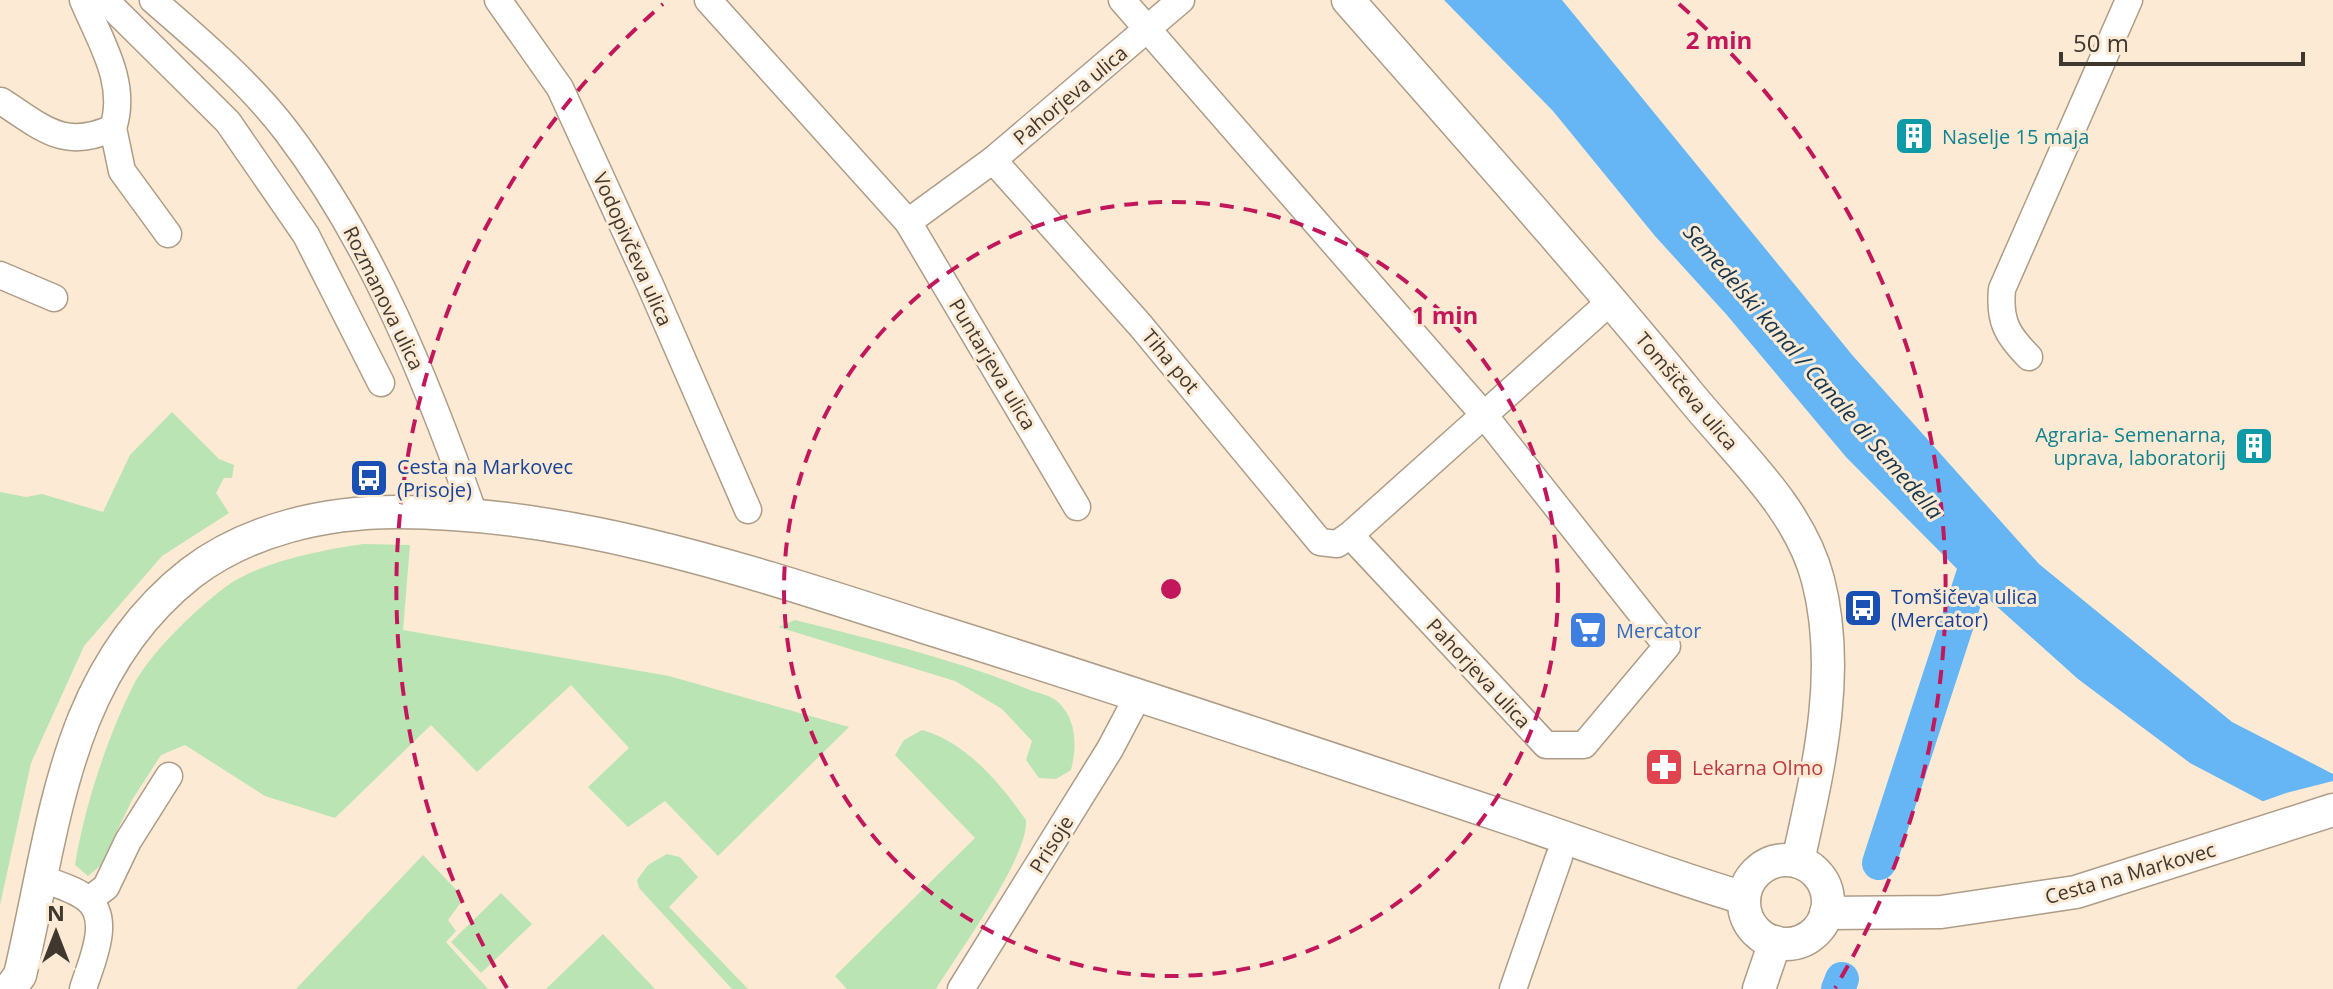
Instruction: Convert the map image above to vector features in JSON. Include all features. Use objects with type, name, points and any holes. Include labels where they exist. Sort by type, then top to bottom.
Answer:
[{"type":"street","points":[[83,0],[118,85],[121,107],[113,128],[122,171],[168,234]]},
{"type":"street","name":"Rozmanova ulica","points":[[105,0],[228,122],[306,235],[381,383]]},
{"type":"street","name":"Rozmanova ulica","points":[[153,0],[201,42],[285,130],[358,237],[428,392],[475,517]]},
{"type":"street","name":"Vodopivčeva ulica","points":[[498,0],[560,88],[748,510]]},
{"type":"street","name":"Puntarjeva ulica","points":[[708,0],[908,222],[1077,507]]},
{"type":"street","name":"Pahorjeva ulica","points":[[1122,0],[1484,415],[1667,646],[1584,745],[1546,745],[1350,535]]},
{"type":"street","name":"Pahorjeva ulica","points":[[993,160],[1181,0]]},
{"type":"street","name":"Tomšičeva ulica","points":[[1348,0],[1612,300],[1797,525],[1818,579],[1829,649],[1828,698],[1798,861]]},
{"type":"street","points":[[2029,357],[2007,335],[2000,314],[2002,289],[2129,0]]},
{"type":"street","points":[[1,101],[56,136],[93,137],[113,128]]},
{"type":"street","points":[[908,222],[993,160]]},
{"type":"street","name":"Tiha pot","points":[[993,160],[1140,325],[1320,542],[1337,544],[1350,535]]},
{"type":"street","points":[[0,275],[54,298]]},
{"type":"street","points":[[1350,535],[1612,300]]},
{"type":"street","points":[[10,989],[20,975],[63,773],[90,701],[127,641],[161,600],[190,574],[221,553],[276,530],[339,515],[399,512],[475,517],[552,527],[677,552],[782,581],[1138,696],[1744,898]]},
{"type":"street","name":"Prisoje","points":[[961,989],[1110,749],[1138,696]]},
{"type":"street","points":[[89,900],[106,887],[128,841],[169,776]]},
{"type":"street","name":"Cesta na Markovec","points":[[1826,913],[1904,915],[2003,905],[2076,892],[2333,810]]},
{"type":"street","points":[[1513,989],[1559,857]]},
{"type":"street","points":[[1778,860],[1798,861],[1818,873],[1828,897],[1826,913],[1808,938],[1792,944],[1761,937],[1750,925],[1744,898],[1752,877],[1764,866],[1778,860]]},
{"type":"street","points":[[41,878],[89,900],[97,915],[99,935],[83,989]]},
{"type":"street","points":[[1759,989],[1775,942]]},
{"type":"green space","points":[[172,412],[219,459],[234,465],[232,478],[224,478],[216,493],[229,513],[162,556],[84,646],[31,763],[0,905],[0,492],[26,497],[42,494],[103,512],[130,455]]},
{"type":"green space","points":[[363,544],[410,545],[403,630],[669,676],[849,727],[718,856],[665,801],[628,827],[588,787],[629,748],[571,685],[477,772],[431,725],[335,818],[265,796],[185,745],[161,755],[132,800],[100,866],[88,876],[75,865],[90,797],[114,728],[133,686],[162,646],[200,608],[238,579],[291,558]]},
{"type":"green space","points":[[795,620],[944,660],[1052,698],[1064,709],[1072,725],[1075,743],[1071,770],[1056,779],[1039,778],[1026,760],[1032,741],[1002,709],[955,681],[778,627]]},
{"type":"green space","points":[[922,730],[953,744],[993,778],[1026,820],[1024,836],[1005,880],[936,989],[847,989],[835,976],[975,838],[895,755],[904,740]]},
{"type":"green space","points":[[667,854],[680,857],[698,877],[669,907],[748,989],[732,989],[639,888],[637,880],[648,865]]},
{"type":"green space","points":[[423,855],[464,898],[448,920],[456,931],[446,942],[488,989],[296,989]]},
{"type":"green space","points":[[501,893],[532,924],[481,973],[451,942]]},
{"type":"green space","points":[[603,934],[655,989],[546,989]]},
{"type":"water","name":"Semedelski kanal / Canale di Semedella","points":[[1444,0],[1562,0],[1853,356],[2039,564],[2232,722],[2333,774],[2333,838],[2190,763],[2078,679],[1974,586],[1846,457],[1726,314],[1655,236],[1553,111]]},
{"type":"pier","points":[[2333,781],[2333,842],[2258,803],[2286,793]]},
{"type":"waterway","points":[[1879,863],[1981,550]]},
{"type":"waterway","points":[[1838,989],[1842,979]]},
{"type":"place","name":"Naselje 15 maja","points":[[1914,136]]},
{"type":"place","name":"Agraria- Semenarna, uprava, laboratorij","points":[[2254,446]]},
{"type":"place","name":"Cesta na Markovec (Prisoje)","points":[[369,478]]},
{"type":"place","name":"Tomšičeva ulica (Mercator)","points":[[1863,608]]},
{"type":"place","name":"Mercator","points":[[1588,630]]},
{"type":"place","name":"Lekarna Olmo","points":[[1664,767]]}]
